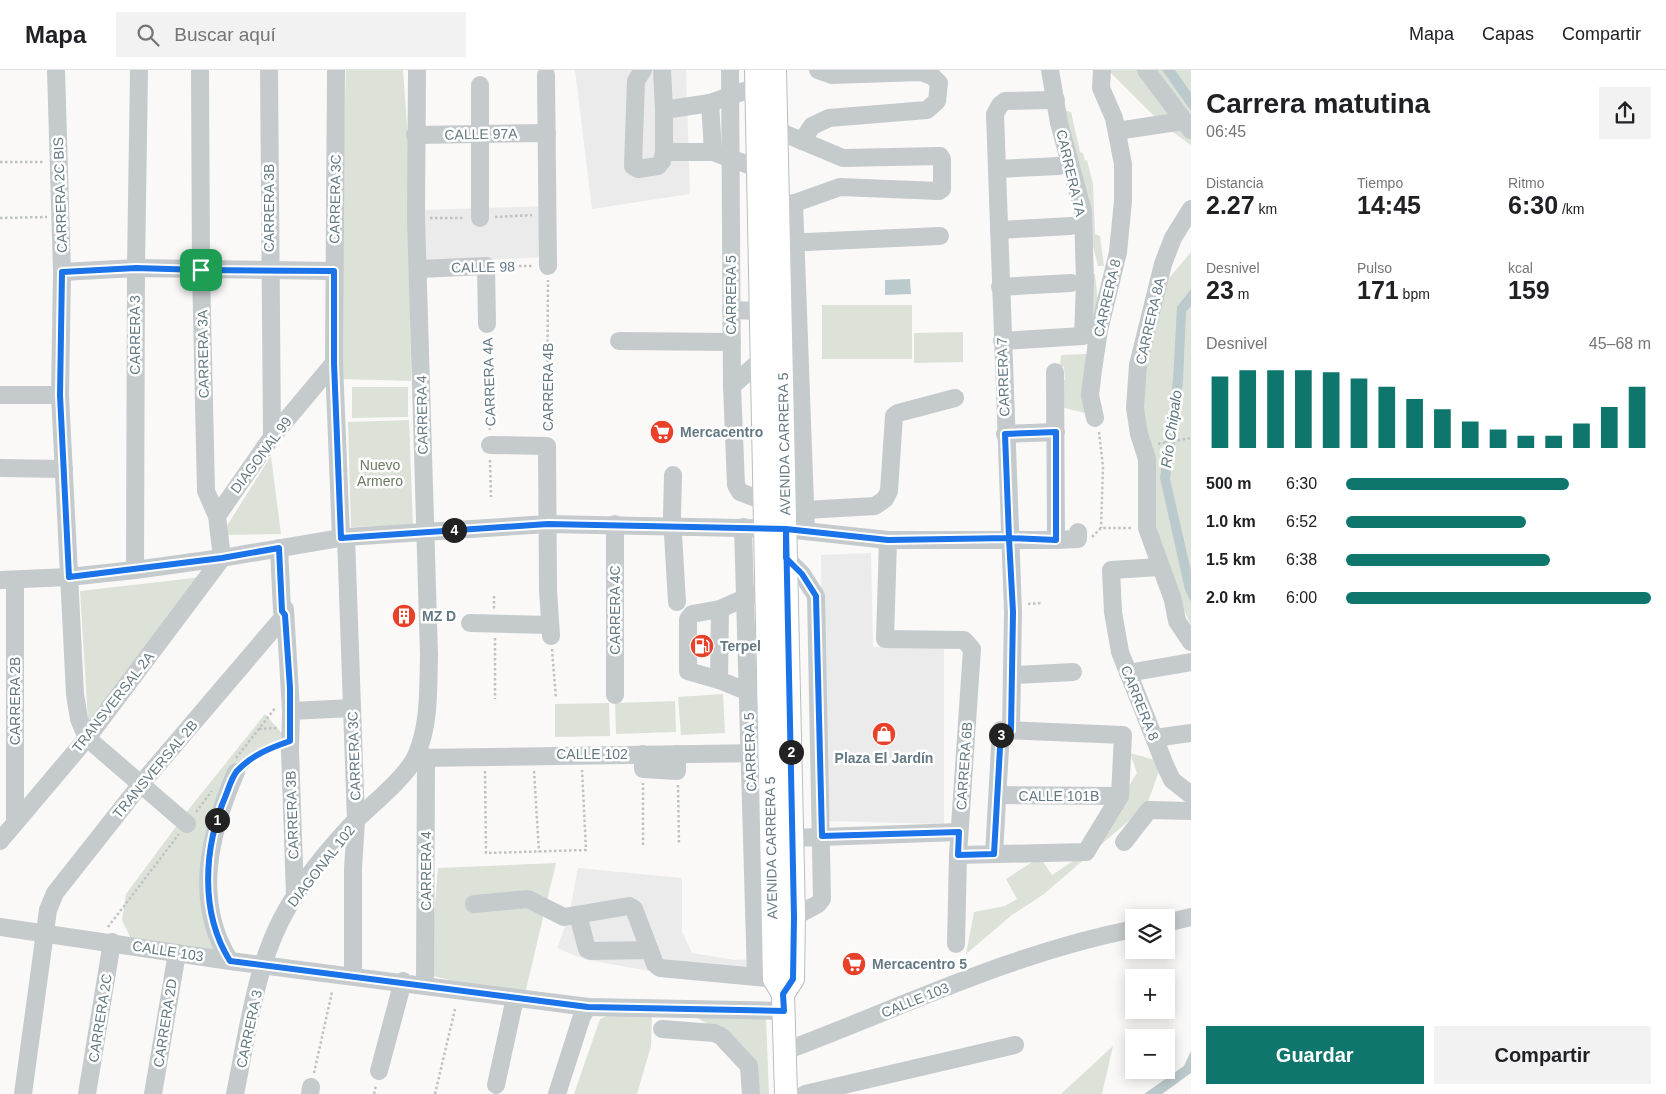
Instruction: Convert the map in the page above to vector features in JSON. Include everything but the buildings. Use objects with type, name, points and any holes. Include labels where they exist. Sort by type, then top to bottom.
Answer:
[{"type":"main road","name":"AVENIDA CARRERA 5","points":[[774,990],[793,979],[794,917],[786,558],[787,243],[786,206],[776,130],[775,70]]},
{"type":"main road","name":"AVENIDA CARRERA 5","points":[[756,78],[764,501],[786,529]]},
{"type":"main road","name":"AVENIDA CARRERA 5","points":[[786,529],[766,586],[768,699],[760,753],[774,990],[784,1051],[786,1094]]},
{"type":"street","name":"CARRERA 2C BIS","points":[[56,70],[62,272],[60,395],[75,694],[79,719],[87,738]]},
{"type":"street","name":"CARRERA 3","points":[[135,570],[136,268],[140,70]]},
{"type":"street","name":"CARRERA 3A","points":[[200,70],[201,270],[206,491],[217,516]]},
{"type":"street","name":"CARRERA 3B","points":[[268,70],[272,437]]},
{"type":"street","name":"CARRERA 3C","points":[[336,70],[334,363],[356,821],[353,869],[353,975]]},
{"type":"street","name":"CARRERA 4","points":[[417,70],[416,135],[428,699],[421,758],[425,984]]},
{"type":"street","points":[[642,70],[636,81],[633,166],[638,169],[658,166],[662,161],[664,152],[662,70]]},
{"type":"street","name":"CARRERA 5","points":[[730,70],[732,386],[736,485],[740,492],[764,501]]},
{"type":"street","points":[[802,141],[812,126],[829,118],[927,110],[937,100],[938,83],[932,76],[921,72],[832,76],[818,70]]},
{"type":"street","name":"CARRERA 7A","points":[[1002,341],[1084,336],[1078,283],[1083,211],[1059,123],[1050,70]]},
{"type":"street","name":"CARRERA 8","points":[[1095,418],[1090,395],[1097,339],[1118,252],[1123,201],[1122,164],[1117,131],[1114,118],[1101,88],[1102,70]]},
{"type":"street","points":[[1146,70],[1187,125]]},
{"type":"street","points":[[546,75],[548,266]]},
{"type":"street","points":[[664,110],[710,102],[730,95],[756,78]]},
{"type":"street","points":[[480,85],[480,218]]},
{"type":"street","name":"CARRERA 7","points":[[994,854],[998,795],[1014,675],[995,114],[1000,105],[1005,101],[1056,100]]},
{"type":"street","points":[[710,102],[713,152]]},
{"type":"street","points":[[1117,131],[1187,125]]},
{"type":"street","points":[[776,130],[844,158],[940,156],[942,189],[939,191],[833,188],[786,206]]},
{"type":"street","name":"CALLE 97A","points":[[416,135],[547,133]]},
{"type":"street","points":[[664,152],[713,152],[757,168]]},
{"type":"street","points":[[870,188],[871,158]]},
{"type":"street","points":[[997,169],[1059,166]]},
{"type":"street","name":"CARRERA 8A","points":[[1160,567],[1147,528],[1147,459],[1138,434],[1136,408],[1138,365],[1163,264],[1173,238],[1191,209]]},
{"type":"street","points":[[999,230],[1071,226]]},
{"type":"street","points":[[805,510],[787,243],[940,236]]},
{"type":"street","name":"CALLE 98","points":[[419,269],[486,266]]},
{"type":"street","name":"CARRERA 4A","points":[[486,266],[487,324]]},
{"type":"street","points":[[62,272],[136,268],[334,271]]},
{"type":"street","points":[[1000,287],[1078,283],[1111,276]]},
{"type":"street","points":[[732,310],[760,311]]},
{"type":"street","points":[[619,341],[732,342]]},
{"type":"street","points":[[732,386],[762,360]]},
{"type":"street","name":"DIAGONAL 99","points":[[217,516],[272,437],[334,363]]},
{"type":"street","points":[[1055,372],[1056,540]]},
{"type":"street","points":[[0,394],[60,395]]},
{"type":"street","points":[[786,529],[805,510],[876,506],[885,499],[889,491],[894,416],[898,413],[955,398]]},
{"type":"street","points":[[1005,434],[1056,432]]},
{"type":"street","points":[[490,445],[548,446]]},
{"type":"street","name":"CARRERA 4B","points":[[548,446],[551,630]]},
{"type":"street","points":[[0,468],[64,469]]},
{"type":"street","points":[[673,475],[672,527],[677,602]]},
{"type":"street","points":[[217,516],[222,558]]},
{"type":"street","points":[[8,580],[69,577],[135,570],[222,558],[343,537],[548,524],[786,529],[888,540],[1009,538],[1056,540],[1078,539],[1078,532]]},
{"type":"street","name":"CARRERA 4C","points":[[615,524],[615,695]]},
{"type":"street","name":"CARRERA 5","points":[[743,527],[747,691],[760,753]]},
{"type":"street","name":"CARRERA 6B","points":[[888,540],[885,639],[964,640],[972,649],[959,832],[956,944]]},
{"type":"street","name":"CARRERA 3B","points":[[282,547],[291,711],[290,741],[295,896]]},
{"type":"street","name":"TRANSVERSAL 2A","points":[[0,842],[87,738],[222,558]]},
{"type":"street","points":[[786,558],[802,574],[816,596],[822,836],[822,899],[818,904],[794,917]]},
{"type":"street","points":[[1160,567],[1173,600],[1177,621],[1191,642]]},
{"type":"street","name":"CARRERA 8","points":[[1160,567],[1111,570],[1113,612],[1118,644],[1128,673],[1172,780],[1191,795]]},
{"type":"street","name":"CARRERA 2B","points":[[8,580],[15,822]]},
{"type":"street","points":[[766,586],[745,600],[720,610],[692,614],[688,619],[688,671],[720,680],[768,699]]},
{"type":"street","points":[[720,610],[720,680]]},
{"type":"street","name":"TRANSVERSAL 2B","points":[[45,933],[48,910],[56,893],[141,784],[285,615]]},
{"type":"street","points":[[470,623],[551,630]]},
{"type":"street","points":[[1128,673],[1191,662]]},
{"type":"street","points":[[1014,675],[1074,672]]},
{"type":"street","points":[[291,711],[352,708]]},
{"type":"street","points":[[958,855],[1086,852],[1120,796],[1123,735],[1006,730]]},
{"type":"street","points":[[1155,738],[1191,733]]},
{"type":"street","points":[[87,738],[187,824]]},
{"type":"street","name":"CALLE 102","points":[[421,758],[581,754],[643,762],[677,762],[760,753]]},
{"type":"street","name":"DIAGONAL 102","points":[[262,964],[280,921],[295,896],[356,821],[421,758]]},
{"type":"street","points":[[230,961],[221,946],[208,888],[211,849],[219,811],[236,772]]},
{"type":"street","name":"CALLE 101B","points":[[998,795],[1120,796]]},
{"type":"street","points":[[1124,842],[1149,810],[1191,811]]},
{"type":"street","points":[[793,838],[959,832]]},
{"type":"street","points":[[474,904],[528,898],[554,914],[564,917],[629,906],[634,909],[656,964],[660,968],[774,990]]},
{"type":"street","points":[[578,915],[587,948],[591,951],[650,950]]},
{"type":"street","points":[[1175,921],[1191,917]]},
{"type":"street","name":"CALLE 103","points":[[0,927],[112,942],[230,961],[353,975],[401,987],[425,984],[515,998],[585,1012],[774,990]]},
{"type":"street","name":"CALLE 103","points":[[784,1051],[983,972],[1084,939],[1125,932]]},
{"type":"street","points":[[23,1094],[45,933]]},
{"type":"street","name":"CARRERA 2C","points":[[87,1094],[112,942]]},
{"type":"street","name":"CARRERA 2D","points":[[153,1094],[177,953]]},
{"type":"street","name":"CARRERA 3","points":[[235,1094],[262,964]]},
{"type":"street","points":[[379,1071],[401,987]]},
{"type":"street","points":[[496,1085],[515,998]]},
{"type":"street","points":[[557,1094],[585,1012]]},
{"type":"street","points":[[662,1029],[714,1033],[721,1036],[749,1066],[751,1094]]},
{"type":"street","points":[[805,1094],[1015,1045]]},
{"type":"path","points":[[0,162],[59,162]]},
{"type":"path","points":[[0,218],[61,216]]},
{"type":"path","name":"CALLE 98","points":[[486,266],[548,266]]},
{"type":"path","name":"CARRERA 4B","points":[[548,266],[548,446]]},
{"type":"path","name":"CARRERA 4A","points":[[487,324],[491,497]]},
{"type":"path","points":[[1078,532],[1083,531],[1091,539],[1101,528],[1103,467],[1101,440],[1095,418]]},
{"type":"path","points":[[1143,447],[1191,438]]},
{"type":"path","points":[[1101,528],[1126,528]]},
{"type":"path","points":[[494,596],[495,699]]},
{"type":"path","points":[[551,630],[556,699]]},
{"type":"path","points":[[236,772],[252,758],[270,748],[290,741]]},
{"type":"path","points":[[532,754],[539,852]]},
{"type":"path","points":[[485,757],[486,853],[539,852],[586,850],[581,754]]},
{"type":"path","points":[[642,846],[643,762]]},
{"type":"path","points":[[677,762],[679,844]]},
{"type":"path","points":[[311,1091],[332,992]]},
{"type":"path","points":[[435,1094],[455,1009]]},
{"type":"shaded area","points":[[575,70],[686,70],[690,194],[592,209]]},
{"type":"shaded area","points":[[547,206],[547,257],[418,263],[420,210]]},
{"type":"shaded area","name":"Plaza El Jardín","points":[[871,553],[873,647],[944,646],[944,824],[825,821],[821,555]]},
{"type":"shaded area","points":[[578,868],[682,878],[682,932],[692,953],[735,960],[753,959],[750,979],[666,974],[583,959],[557,948],[569,916]]},
{"type":"green space","points":[[346,70],[403,70],[409,153],[411,381],[342,379],[342,194]]},
{"type":"green space","points":[[1108,70],[1191,70],[1191,145],[1163,125]]},
{"type":"green space","points":[[1059,109],[1071,112],[1080,152],[1083,153],[1085,161],[1087,160],[1093,184],[1095,234],[1100,236],[1104,266],[1098,266]]},
{"type":"green space","points":[[1191,252],[1191,625],[1160,559],[1144,500],[1142,367],[1160,289]]},
{"type":"green space","points":[[1095,274],[1098,302],[1098,416],[1064,408],[1062,388],[1058,381],[1065,380],[1064,367],[1060,366],[1061,355],[1087,354],[1089,275]]},
{"type":"green space","points":[[822,305],[912,305],[912,359],[822,359]]},
{"type":"green space","points":[[963,332],[963,362],[914,363],[914,333]]},
{"type":"green space","points":[[352,387],[408,387],[408,417],[352,418]]},
{"type":"green space","name":"Nuevo Armero","points":[[409,420],[413,525],[351,527],[348,422]]},
{"type":"green space","points":[[271,456],[281,534],[221,535]]},
{"type":"green space","points":[[202,577],[88,721],[80,591]]},
{"type":"green space","points":[[723,694],[725,733],[681,735],[678,697]]},
{"type":"green space","points":[[675,701],[676,732],[616,734],[615,703]]},
{"type":"green space","points":[[609,703],[610,736],[555,737],[555,704]]},
{"type":"green space","points":[[265,714],[286,738],[264,751],[242,775],[217,827],[209,909],[214,957],[133,943],[122,920],[126,894],[189,809]]},
{"type":"green space","points":[[1130,753],[1162,762],[1147,805],[1044,894],[1012,915],[966,954],[974,912],[1005,906],[1017,899],[1006,879],[1040,857],[1052,875],[1088,851],[1137,773]]},
{"type":"green space","points":[[556,863],[524,998],[429,975],[438,868]]},
{"type":"green space","points":[[652,1013],[651,1046],[637,1094],[574,1094],[600,1019],[609,1015]]},
{"type":"green space","points":[[698,1015],[766,1019],[769,1094],[752,1094],[740,1047],[726,1028],[720,1031],[697,1018]]},
{"type":"green space","points":[[1113,1046],[1102,1094],[1061,1094]]},
{"type":"water","points":[[1162,70],[1175,70],[1191,93],[1191,111]]},
{"type":"water","points":[[910,279],[911,294],[885,295],[885,280]]},
{"type":"water","name":"Río Chipalo","points":[[1191,289],[1191,306],[1186,312],[1183,381],[1170,479],[1191,571],[1191,602],[1185,590],[1160,478],[1173,380],[1177,307]]},
{"type":"water","points":[[1191,1051],[1191,1073],[1162,1094],[1144,1094],[1165,1079],[1175,1079],[1175,1072],[1184,1066]]},
{"type":"place","name":"Mercacentro","points":[[662,432]]},
{"type":"place","name":"MZ D","points":[[404,616]]},
{"type":"place","name":"Terpel","points":[[702,646]]},
{"type":"place","name":"Plaza El Jardín","points":[[884,734]]},
{"type":"place","name":"Mercacentro 5","points":[[854,964]]},
{"type":"route","points":[[201,270],[136,268],[62,272],[60,395],[69,577],[222,558],[279,548],[282,611],[285,615],[290,688],[290,741],[270,748],[252,758],[236,772],[219,811],[211,849],[208,888],[221,946],[230,961],[425,984],[588,1007],[784,1011],[783,994],[793,979],[794,917],[793,838],[786,529],[888,540],[1009,538],[1005,434],[1056,432],[1056,540],[1009,538],[1014,675],[1011,730],[1001,730],[994,854],[958,855],[959,832],[822,836],[816,596],[802,574],[786,558],[786,529],[548,524],[341,538],[334,363],[334,271],[201,270]]}]
